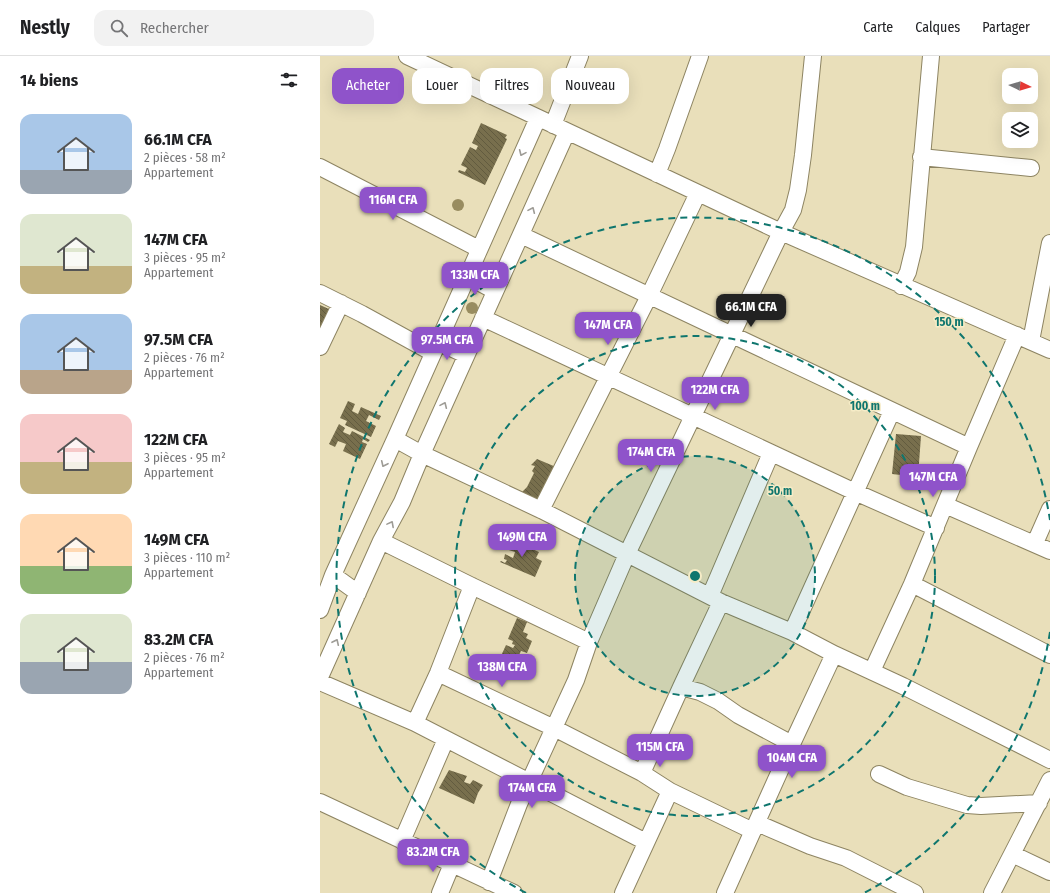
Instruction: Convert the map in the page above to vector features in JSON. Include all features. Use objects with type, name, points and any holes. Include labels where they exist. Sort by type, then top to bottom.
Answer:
[{"type":"street","points":[[407,56],[781,232],[901,286],[1050,350]]},
{"type":"street","points":[[553,125],[580,56]]},
{"type":"street","points":[[657,174],[700,56]]},
{"type":"street","points":[[489,882],[519,804],[576,680],[589,642],[627,554],[694,417],[781,232],[793,210],[798,190],[803,155],[813,56]]},
{"type":"street","points":[[901,286],[908,272],[914,247],[931,56]]},
{"type":"street","points":[[321,604],[538,118]]},
{"type":"street","points":[[320,677],[382,541],[402,502],[466,354],[567,132]]},
{"type":"street","points":[[921,157],[1031,168]]},
{"type":"street","points":[[320,168],[479,250]]},
{"type":"street","points":[[542,510],[649,296],[698,193]]},
{"type":"street","points":[[521,235],[969,447]]},
{"type":"street","points":[[872,671],[912,584],[969,447],[1024,338],[1050,243]]},
{"type":"street","points":[[468,276],[495,291]]},
{"type":"street","points":[[320,293],[436,347],[466,354]]},
{"type":"street","points":[[320,346],[341,303]]},
{"type":"street","points":[[483,318],[855,492],[936,528]]},
{"type":"street","points":[[792,632],[892,411]]},
{"type":"street","points":[[395,439],[422,454],[542,510],[716,599],[792,632],[1050,760]]},
{"type":"street","points":[[642,773],[681,687],[771,453]]},
{"type":"street","points":[[946,505],[1050,550]]},
{"type":"street","points":[[1035,543],[1050,509]]},
{"type":"street","points":[[382,541],[589,642]]},
{"type":"street","points":[[333,575],[358,593]]},
{"type":"street","points":[[912,584],[1050,655]]},
{"type":"street","points":[[415,722],[438,673],[472,586]]},
{"type":"street","points":[[725,893],[834,654]]},
{"type":"street","points":[[438,673],[554,728],[642,773],[670,791],[755,827],[846,858],[890,887],[915,893]]},
{"type":"street","points":[[320,682],[415,722],[646,842]]},
{"type":"street","points":[[681,687],[700,692],[718,701],[738,715],[792,744]]},
{"type":"street","points":[[402,840],[446,739]]},
{"type":"street","points":[[879,774],[907,787],[967,805],[981,806],[1039,803]]},
{"type":"street","points":[[992,893],[1050,780]]},
{"type":"street","points":[[623,893],[670,791]]},
{"type":"street","points":[[320,802],[514,893]]},
{"type":"street","points":[[1012,854],[1050,872]]},
{"type":"street","points":[[440,893],[452,864]]},
{"type":"building","points":[[481,123],[507,135],[505,138],[507,139],[485,185],[458,172],[459,170],[465,172],[467,168],[461,165],[470,147],[476,150],[478,146],[472,143]]},
{"type":"building","points":[[320,305],[331,310],[320,333]]},
{"type":"building","points":[[348,401],[355,404],[352,411],[358,414],[361,407],[381,416],[379,420],[369,415],[366,421],[376,426],[371,437],[345,425],[347,421],[340,418]]},
{"type":"building","points":[[339,424],[345,428],[343,432],[350,435],[352,431],[370,440],[368,442],[363,439],[362,442],[367,444],[360,459],[343,451],[346,444],[338,441],[335,447],[329,444]]},
{"type":"building","points":[[896,434],[921,436],[918,477],[892,474]]},
{"type":"building","points":[[537,459],[556,467],[540,502],[521,493],[527,487],[534,473],[532,471],[535,466],[531,465]]},
{"type":"building","points":[[507,538],[539,552],[536,558],[542,561],[535,577],[500,562],[505,563],[507,560],[504,559],[505,554],[513,558],[515,552],[503,548]]},
{"type":"building","points":[[517,618],[527,622],[523,632],[528,634],[526,638],[532,641],[527,653],[521,651],[519,655],[526,657],[522,665],[501,656],[506,645],[513,648],[515,645],[512,644],[513,641],[508,639]]},
{"type":"building","points":[[449,770],[467,776],[464,782],[470,784],[473,780],[483,785],[474,804],[439,788]]}]
